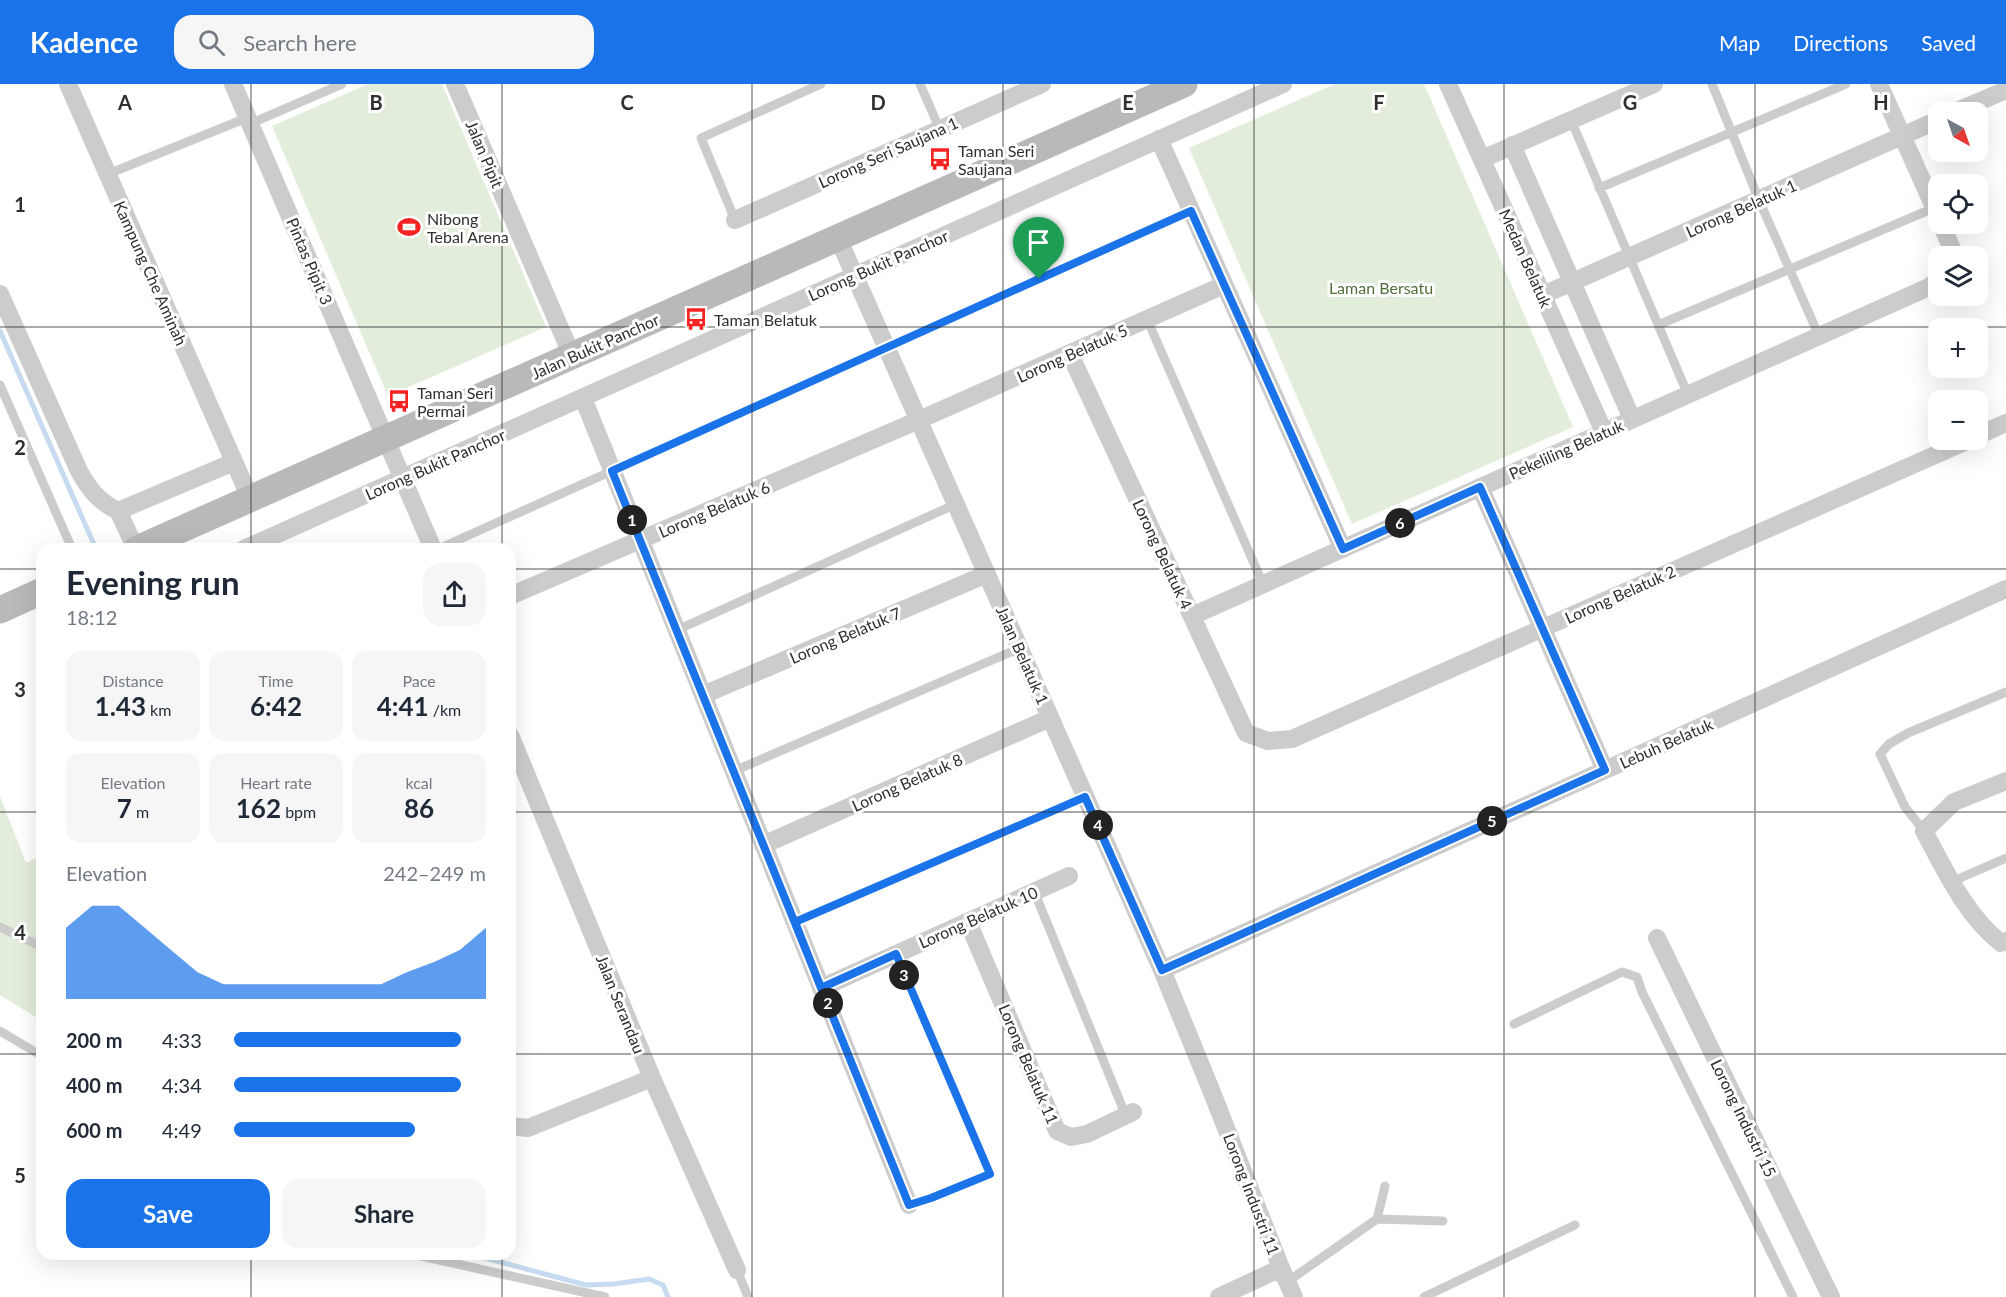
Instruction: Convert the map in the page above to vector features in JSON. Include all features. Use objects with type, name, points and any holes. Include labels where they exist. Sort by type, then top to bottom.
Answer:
[{"type":"main road","name":"Jalan Bukit Panchor","points":[[149,543],[838,238],[1169,87]]},
{"type":"main road","points":[[0,610],[36,594]]},
{"type":"street","name":"Kampung Che Aminah","points":[[69,84],[250,498]]},
{"type":"street","name":"Pintas Pipit 3","points":[[233,84],[386,438]]},
{"type":"street","name":"Jalan Pipit","points":[[455,84],[572,356]]},
{"type":"street","name":"Lorong Seri Saujana 1","points":[[735,220],[1042,84]]},
{"type":"street","name":"Lorong Bukit Panchor","points":[[258,543],[1282,84]]},
{"type":"street","name":"Medan Belatuk","points":[[1448,84],[1604,432]]},
{"type":"street","points":[[1482,159],[1654,84]]},
{"type":"street","points":[[1879,84],[1928,194]]},
{"type":"street","points":[[1978,102],[2006,90]]},
{"type":"street","name":"Lorong Belatuk 1","points":[[1543,295],[1928,124]]},
{"type":"street","points":[[1159,139],[1343,549]]},
{"type":"street","name":"Medan Belatuk","points":[[1512,145],[1632,419]]},
{"type":"street","name":"Jalan Belatuk 1","points":[[838,238],[1162,970],[1208,1082]]},
{"type":"street","name":"Lorong Belatuk 5","points":[[919,420],[1224,285]]},
{"type":"street","name":"Pekeliling Belatuk","points":[[1192,616],[1928,287]]},
{"type":"street","points":[[0,294],[79,471],[90,490],[104,504],[118,511],[133,543]]},
{"type":"street","name":"Lorong Belatuk 4","points":[[1070,354],[1246,733],[1268,741]]},
{"type":"street","points":[[583,398],[909,1205]]},
{"type":"street","name":"Lorong Belatuk 6","points":[[516,593],[919,420]]},
{"type":"street","points":[[1988,431],[2006,423]]},
{"type":"street","points":[[386,438],[431,543]]},
{"type":"street","name":"Lorong Belatuk 2","points":[[1268,741],[1292,739],[1946,450]]},
{"type":"street","points":[[118,511],[234,462]]},
{"type":"street","points":[[1480,487],[1605,770]]},
{"type":"street","name":"Lorong Belatuk 7","points":[[703,695],[987,574]]},
{"type":"street","name":"Lebuh Belatuk","points":[[1162,970],[2006,589]]},
{"type":"street","name":"Lorong Belatuk 8","points":[[763,845],[1050,718]]},
{"type":"street","name":"Jalan Serandau","points":[[516,749],[652,1078],[737,1270]]},
{"type":"street","points":[[2006,781],[1954,802],[1924,831],[1951,882],[1988,933],[2001,944],[2006,941]]},
{"type":"street","name":"Lorong Belatuk 10","points":[[821,988],[1069,876]]},
{"type":"street","name":"Lorong Belatuk 11","points":[[968,922],[1057,1131],[1071,1137],[1087,1134],[1129,1114]]},
{"type":"street","name":"Lorong Industri 15","points":[[1658,938],[1831,1297]]},
{"type":"street","points":[[516,1127],[528,1128],[652,1078]]},
{"type":"street","name":"Lorong Industri 11","points":[[1208,1082],[1288,1282]]},
{"type":"street","points":[[1219,1297],[1288,1282]]},
{"type":"lane","points":[[108,174],[342,84]]},
{"type":"lane","points":[[735,220],[701,138],[820,84]]},
{"type":"lane","points":[[920,84],[940,130]]},
{"type":"lane","points":[[1712,84],[1759,200],[1819,336]]},
{"type":"lane","points":[[1599,188],[1846,84]]},
{"type":"lane","points":[[1571,120],[1688,395]]},
{"type":"lane","points":[[451,543],[1191,211]]},
{"type":"lane","points":[[1658,325],[1790,268],[1928,220]]},
{"type":"lane","points":[[1147,320],[1263,584]]},
{"type":"lane","points":[[0,385],[69,543]]},
{"type":"lane","points":[[677,630],[956,504]]},
{"type":"lane","points":[[734,771],[1020,648]]},
{"type":"lane","points":[[1924,831],[1905,807],[1880,754],[1889,744],[1908,733],[2006,692]]},
{"type":"lane","points":[[795,922],[1085,797]]},
{"type":"lane","points":[[1951,882],[2006,858]]},
{"type":"lane","points":[[1034,891],[1129,1114]]},
{"type":"lane","points":[[0,927],[36,944]]},
{"type":"lane","points":[[896,954],[990,1174],[909,1205]]},
{"type":"lane","points":[[1514,1024],[1622,972],[1637,977],[1642,992],[1792,1297]]},
{"type":"lane","points":[[0,1031],[36,1052]]},
{"type":"lane","points":[[1377,1219],[1385,1186]]},
{"type":"lane","points":[[1288,1282],[1377,1219],[1443,1221]]},
{"type":"lane","points":[[1424,1297],[1575,1225]]},
{"type":"lane","points":[[439,1260],[605,1297]]},
{"type":"lane","points":[[737,1270],[748,1297]]},
{"type":"green space","name":"Nibong Tebal Arena","points":[[368,84],[442,84],[546,327],[388,396],[272,126]]},
{"type":"green space","name":"Laman Bersatu","points":[[1335,84],[1424,84],[1573,427],[1352,524],[1189,148]]},
{"type":"green space","points":[[0,796],[26,863],[36,858],[36,1017],[0,995]]},
{"type":"waterway","points":[[0,331],[93,543]]},
{"type":"waterway","points":[[492,1260],[586,1285],[649,1279],[663,1285],[668,1297]]},
{"type":"place","name":"Taman Seri Saujana","points":[[940,159]]},
{"type":"place","name":"Nibong Tebal Arena","points":[[409,227]]},
{"type":"place","name":"Taman Belatuk","points":[[696,319]]},
{"type":"place","name":"Taman Seri Permai","points":[[399,401]]},
{"type":"route","points":[[1191,211],[1343,549],[1480,487],[1605,770],[1162,970],[1085,797],[795,922],[821,988],[896,954],[990,1174],[909,1205],[763,845],[612,471],[1039,279],[1191,211]]}]
